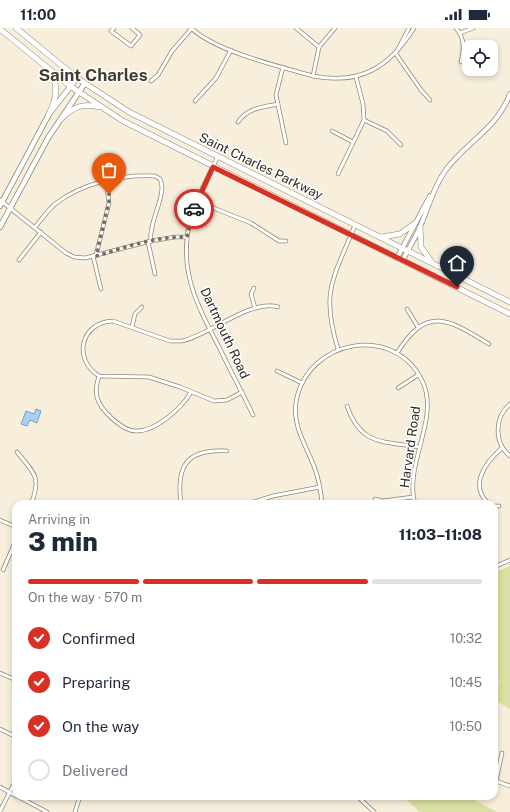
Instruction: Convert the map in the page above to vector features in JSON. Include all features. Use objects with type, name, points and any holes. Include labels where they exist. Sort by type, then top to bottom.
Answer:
[{"type":"main road","name":"Saint Charles Parkway","points":[[16,28],[76,78],[128,112],[510,302]]},
{"type":"main road","name":"Saint Charles Parkway","points":[[0,29],[70,86],[138,129],[510,314]]},
{"type":"main road","points":[[1,203],[56,99],[54,80],[45,66]]},
{"type":"main road","points":[[49,114],[76,78]]},
{"type":"main road","points":[[0,227],[48,138],[85,83]]},
{"type":"main road","points":[[61,119],[69,110],[78,106],[90,105],[103,108]]},
{"type":"main road","points":[[380,237],[400,234],[414,224]]},
{"type":"main road","points":[[420,228],[421,247],[433,264]]},
{"type":"street","points":[[114,28],[111,31],[131,46],[140,35],[132,28]]},
{"type":"street","points":[[151,81],[158,75],[172,51],[192,28],[213,44],[283,67],[328,79],[356,77],[373,69],[396,54],[414,28]]},
{"type":"street","points":[[296,28],[319,47]]},
{"type":"street","points":[[313,76],[319,47],[335,28]]},
{"type":"street","points":[[396,54],[409,28]]},
{"type":"street","points":[[456,28],[460,32],[463,46],[461,62]]},
{"type":"street","points":[[460,32],[473,28]]},
{"type":"street","points":[[195,101],[220,72],[231,50]]},
{"type":"street","points":[[396,54],[421,90],[430,100]]},
{"type":"street","points":[[283,67],[277,89],[278,104],[286,143]]},
{"type":"street","points":[[338,174],[364,120],[363,104],[356,77]]},
{"type":"street","points":[[397,258],[414,224],[452,162],[499,117],[510,94]]},
{"type":"street","points":[[238,122],[245,114],[252,110],[278,104]]},
{"type":"street","points":[[364,120],[387,132],[401,145]]},
{"type":"street","points":[[332,131],[353,142]]},
{"type":"street","name":"Dartmouth Road","points":[[218,156],[196,201],[187,237],[187,266],[198,308],[253,415]]},
{"type":"street","points":[[35,227],[57,202],[83,189],[106,181],[148,176],[160,179],[162,187],[150,228],[149,241],[155,274]]},
{"type":"street","points":[[101,289],[95,256],[109,202],[106,181]]},
{"type":"street","points":[[403,260],[420,228],[437,186]]},
{"type":"street","points":[[196,201],[251,223],[279,241],[286,241]]},
{"type":"street","points":[[1,203],[35,227],[70,256],[81,258],[95,256],[149,241],[174,237],[187,237]]},
{"type":"street","points":[[338,350],[330,318],[329,295],[335,271],[356,225]]},
{"type":"street","points":[[19,260],[41,232]]},
{"type":"street","points":[[254,288],[251,294],[255,308]]},
{"type":"street","points":[[242,392],[227,400],[214,402],[174,385],[149,377],[99,376],[88,366],[84,359],[84,343],[87,334],[94,326],[107,321],[119,322],[175,342],[190,339],[255,308],[269,305],[278,307]]},
{"type":"street","points":[[132,327],[135,314],[142,307]]},
{"type":"street","points":[[406,309],[418,327]]},
{"type":"street","points":[[397,354],[409,336],[418,327],[428,322],[444,322],[470,332],[489,344]]},
{"type":"street","name":"Harvard Road","points":[[322,500],[320,487],[296,423],[296,404],[302,383],[314,365],[338,350],[364,345],[380,347],[397,354],[418,374],[425,389],[427,402],[413,482],[414,500]]},
{"type":"street","points":[[277,371],[302,383]]},
{"type":"street","points":[[398,388],[418,374]]},
{"type":"street","points":[[99,376],[96,390],[98,401],[115,421],[126,429],[133,431],[149,429],[183,406],[191,392]]},
{"type":"street","points":[[510,404],[502,413],[498,425],[498,438],[502,448],[510,456]]},
{"type":"street","points":[[347,406],[356,426],[364,435],[376,439],[420,447]]},
{"type":"street","points":[[486,500],[482,493],[481,478],[488,460],[502,448]]},
{"type":"street","points":[[181,500],[179,479],[182,469],[188,461],[202,452],[227,451]]},
{"type":"street","points":[[16,452],[31,469],[36,480],[37,490],[33,500]]},
{"type":"street","points":[[260,500],[320,487]]},
{"type":"street","points":[[391,500],[413,496]]},
{"type":"street","points":[[375,499],[380,500]]},
{"type":"street","points":[[0,520],[12,525]]},
{"type":"street","points":[[3,570],[12,549]]},
{"type":"street","points":[[498,565],[510,560]]},
{"type":"street","points":[[0,673],[12,678]]},
{"type":"street","points":[[0,729],[12,735]]},
{"type":"street","points":[[498,769],[502,753]]},
{"type":"street","points":[[498,782],[510,786]]},
{"type":"street","points":[[0,788],[10,792]]},
{"type":"street","points":[[0,811],[12,788]]},
{"type":"street","points":[[24,800],[47,812]]},
{"type":"street","points":[[75,812],[79,800]]},
{"type":"street","points":[[360,800],[374,812]]},
{"type":"green space","points":[[510,566],[510,709],[498,702],[498,571]]},
{"type":"green space","points":[[406,800],[474,800],[497,812],[420,812]]},
{"type":"water","points":[[36,409],[41,411],[37,423],[30,420],[27,426],[21,424],[26,411],[34,414]]},
{"type":"way so far","points":[[109,194],[109,202],[96,256],[151,241],[174,237],[187,237],[194,209]]},
{"type":"district","name":"Saint Charles","points":[[93,75]]},
{"type":"route","points":[[194,209],[196,201],[213,167],[457,287]]}]
